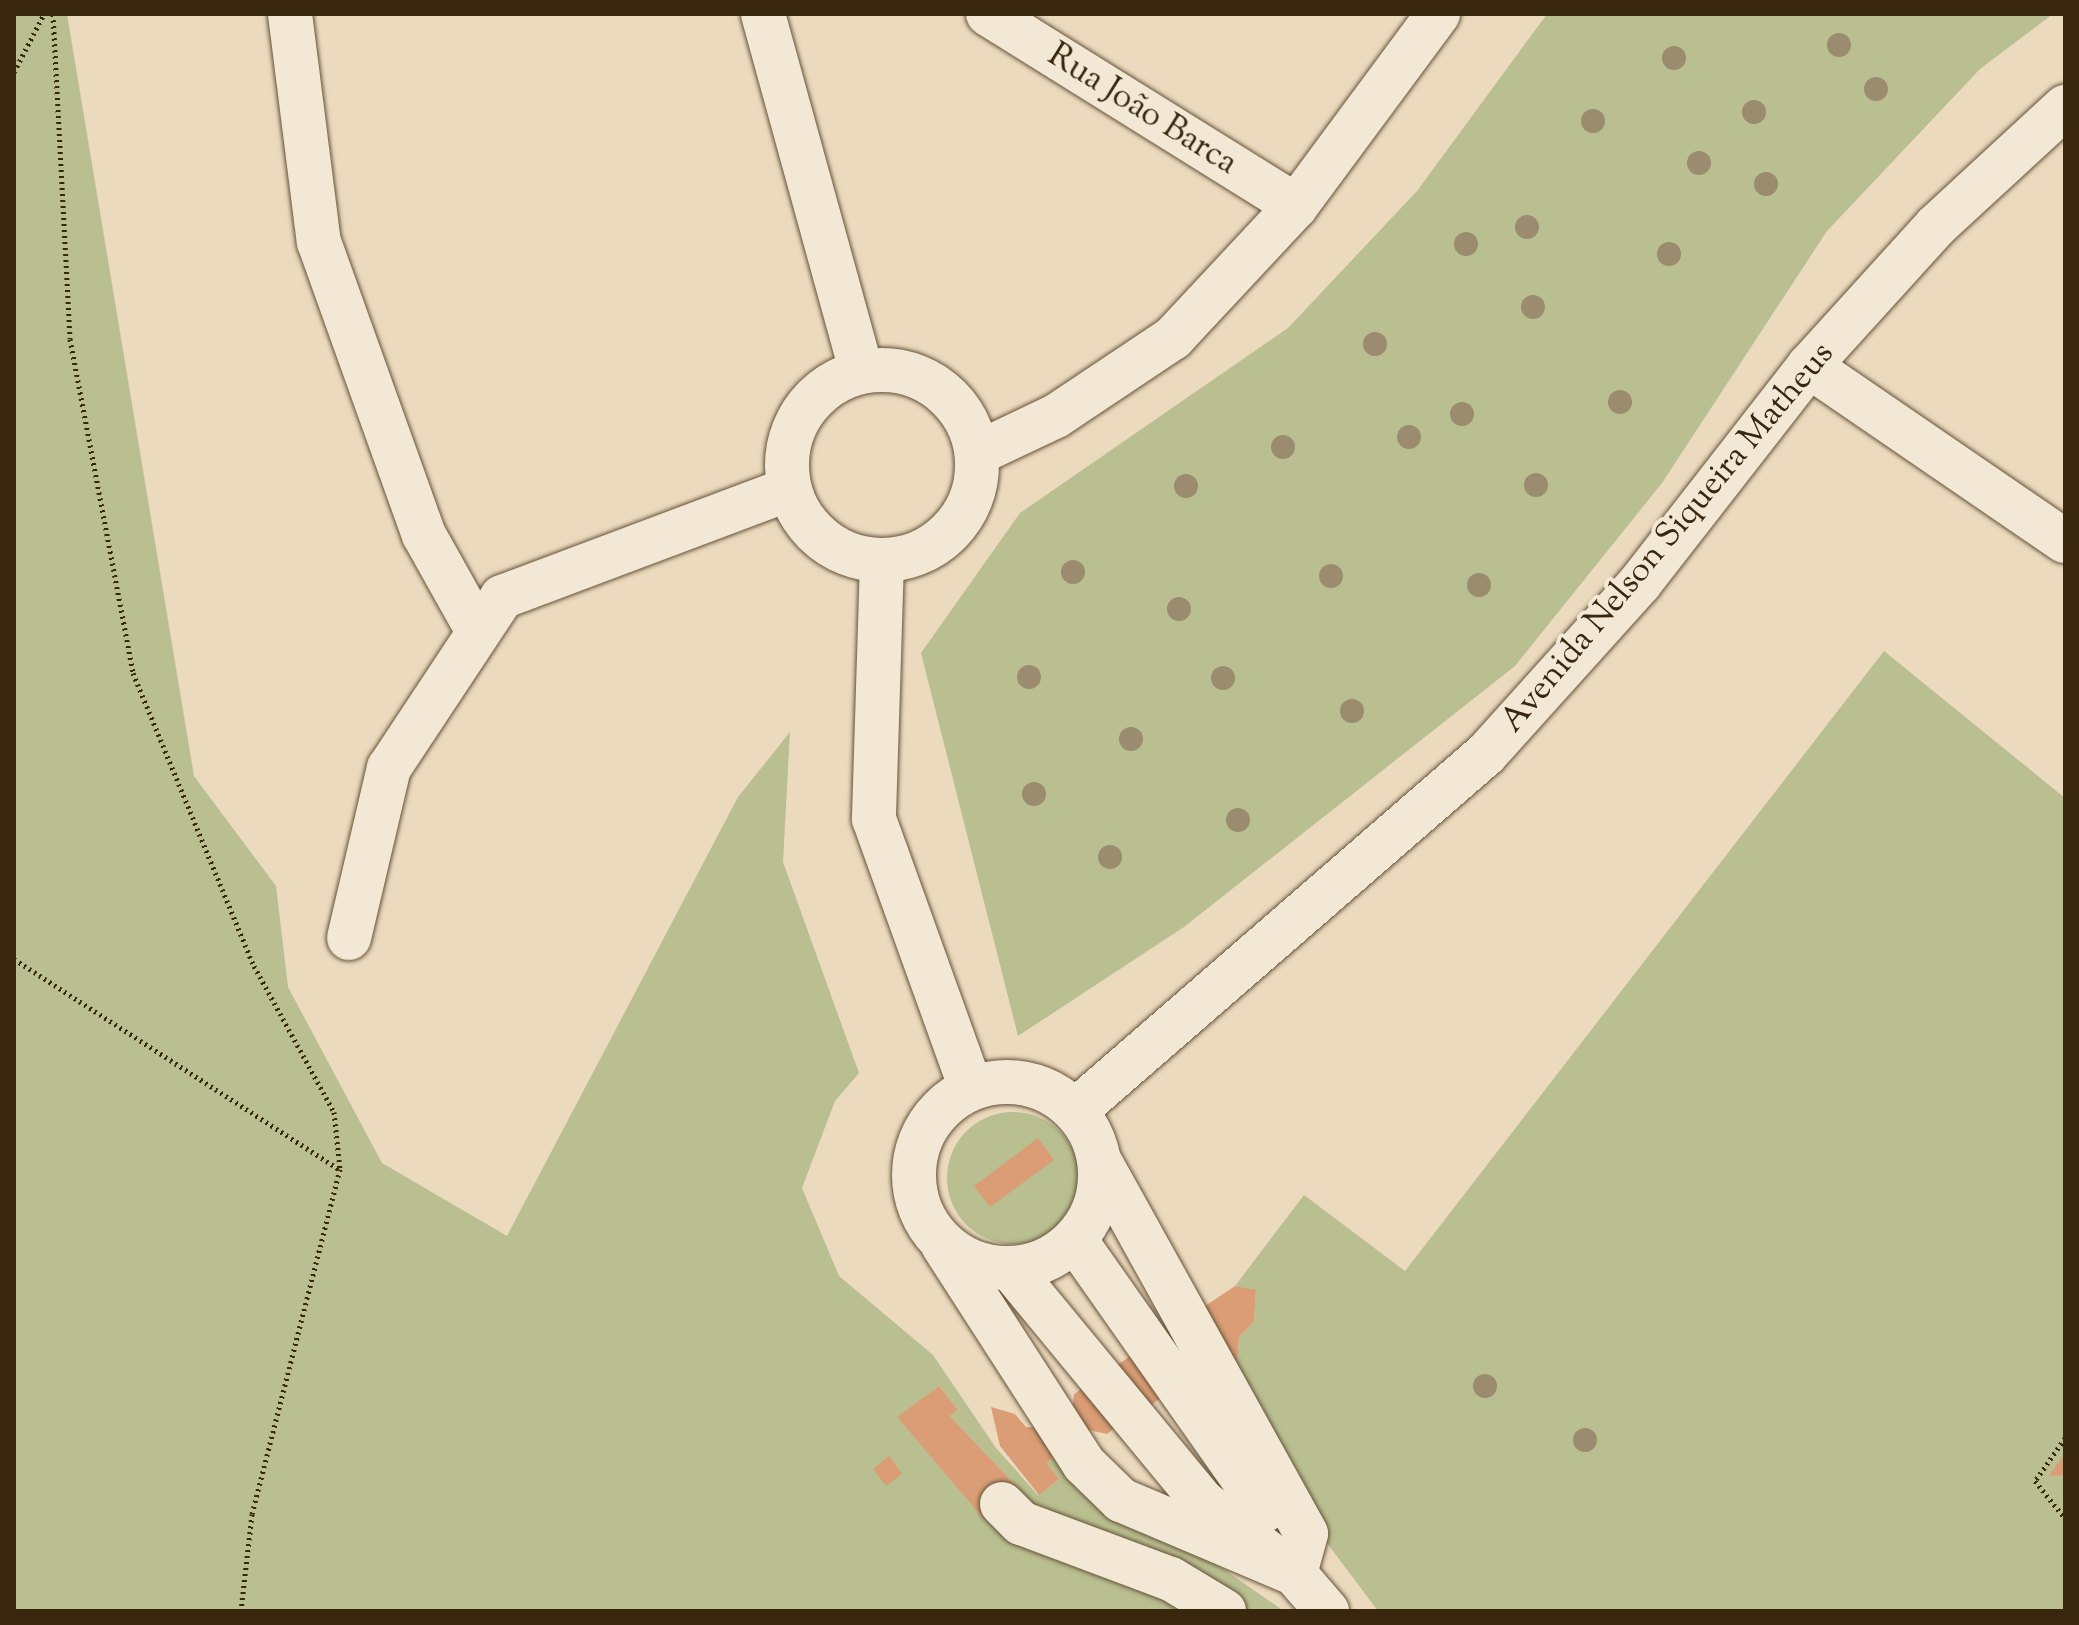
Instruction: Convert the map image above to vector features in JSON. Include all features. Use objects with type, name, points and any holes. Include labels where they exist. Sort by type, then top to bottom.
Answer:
[{"type":"street","points":[[290,14],[319,242],[424,535],[477,630]]},
{"type":"street","points":[[763,14],[861,370]]},
{"type":"street","name":"Rua João Barca","points":[[988,14],[1296,206]]},
{"type":"street","points":[[978,453],[1056,416],[1173,338],[1296,206],[1438,14]]},
{"type":"street","name":"Avenida Nelson Siqueira Matheus","points":[[1075,1111],[1486,754],[1640,583],[1809,366],[1936,226],[2065,107]]},
{"type":"street","points":[[1809,366],[2065,541]]},
{"type":"street","points":[[861,370],[921,377],[949,395],[978,453],[964,515],[943,540],[882,561],[833,548],[798,513],[789,489],[793,431],[830,385],[861,370]]},
{"type":"street","points":[[349,938],[389,768],[477,630],[502,597],[789,489]]},
{"type":"street","points":[[882,561],[874,819],[971,1088]]},
{"type":"street","points":[[1027,1083],[1075,1111],[1098,1159],[1306,1534],[1295,1574],[1188,1513],[1121,1500],[1084,1464],[1019,1357],[923,1216],[915,1156],[926,1128],[971,1088],[1027,1083]]},
{"type":"street","points":[[1019,1357],[1039,1264],[1093,1209],[1098,1159]]},
{"type":"street","points":[[941,1241],[961,1256],[1039,1264],[1260,1499],[1295,1574],[1327,1611]]},
{"type":"street","points":[[1039,1264],[1188,1513]]},
{"type":"street","points":[[1188,1513],[1232,1489],[1260,1499]]},
{"type":"street","points":[[1002,1504],[1021,1523],[1171,1579],[1224,1611]]},
{"type":"path","points":[[14,72],[44,14]]},
{"type":"path","points":[[53,14],[70,339],[133,673],[254,966],[334,1112],[340,1169],[252,1514],[241,1611]]},
{"type":"path","points":[[14,959],[340,1169]]},
{"type":"path","points":[[2065,1438],[2035,1481],[2065,1518]]},
{"type":"green space","points":[[14,14],[67,14],[194,776],[276,886],[288,987],[382,1163],[507,1236],[738,797],[790,732],[783,862],[859,1073],[835,1101],[802,1188],[839,1276],[933,1355],[996,1448],[1038,1495],[1059,1479],[1047,1463],[1058,1454],[1284,1611],[14,1611]],"holes":[[[939,1386],[958,1410],[950,1416],[1019,1489],[986,1519],[898,1417]]]},
{"type":"green space","points":[[1547,14],[2053,14],[1980,69],[1827,231],[1662,483],[1515,666],[1184,927],[1018,1036],[921,653],[1020,513],[1288,328],[1417,191]]},
{"type":"green space","points":[[1884,651],[2065,798],[2065,1611],[1378,1611],[1321,1535],[1237,1366],[1239,1337],[1254,1322],[1256,1291],[1235,1286],[1304,1195],[1405,1271]]},
{"type":"green space","points":[[1013,1112],[1050,1123],[1068,1141],[1079,1178],[1068,1215],[1050,1233],[1013,1244],[976,1233],[958,1215],[947,1178],[958,1141],[976,1123]]},
{"type":"building","points":[[1038,1138],[1054,1160],[990,1207],[974,1186]]},
{"type":"building","points":[[1235,1286],[1256,1290],[1254,1322],[1239,1337],[1237,1366],[1166,1394],[1151,1405],[1146,1427],[1122,1422],[1107,1434],[1071,1426],[1074,1394]]},
{"type":"building","points":[[939,1386],[958,1410],[950,1416],[1019,1489],[985,1520],[897,1417]]},
{"type":"building","points":[[991,1407],[1015,1414],[1026,1427],[1050,1428],[1065,1448],[1047,1463],[1059,1479],[1039,1495],[1000,1446]]},
{"type":"building","points":[[2065,1453],[2065,1475],[2049,1476]]},
{"type":"building","points":[[889,1456],[902,1474],[886,1486],[873,1469]]}]
